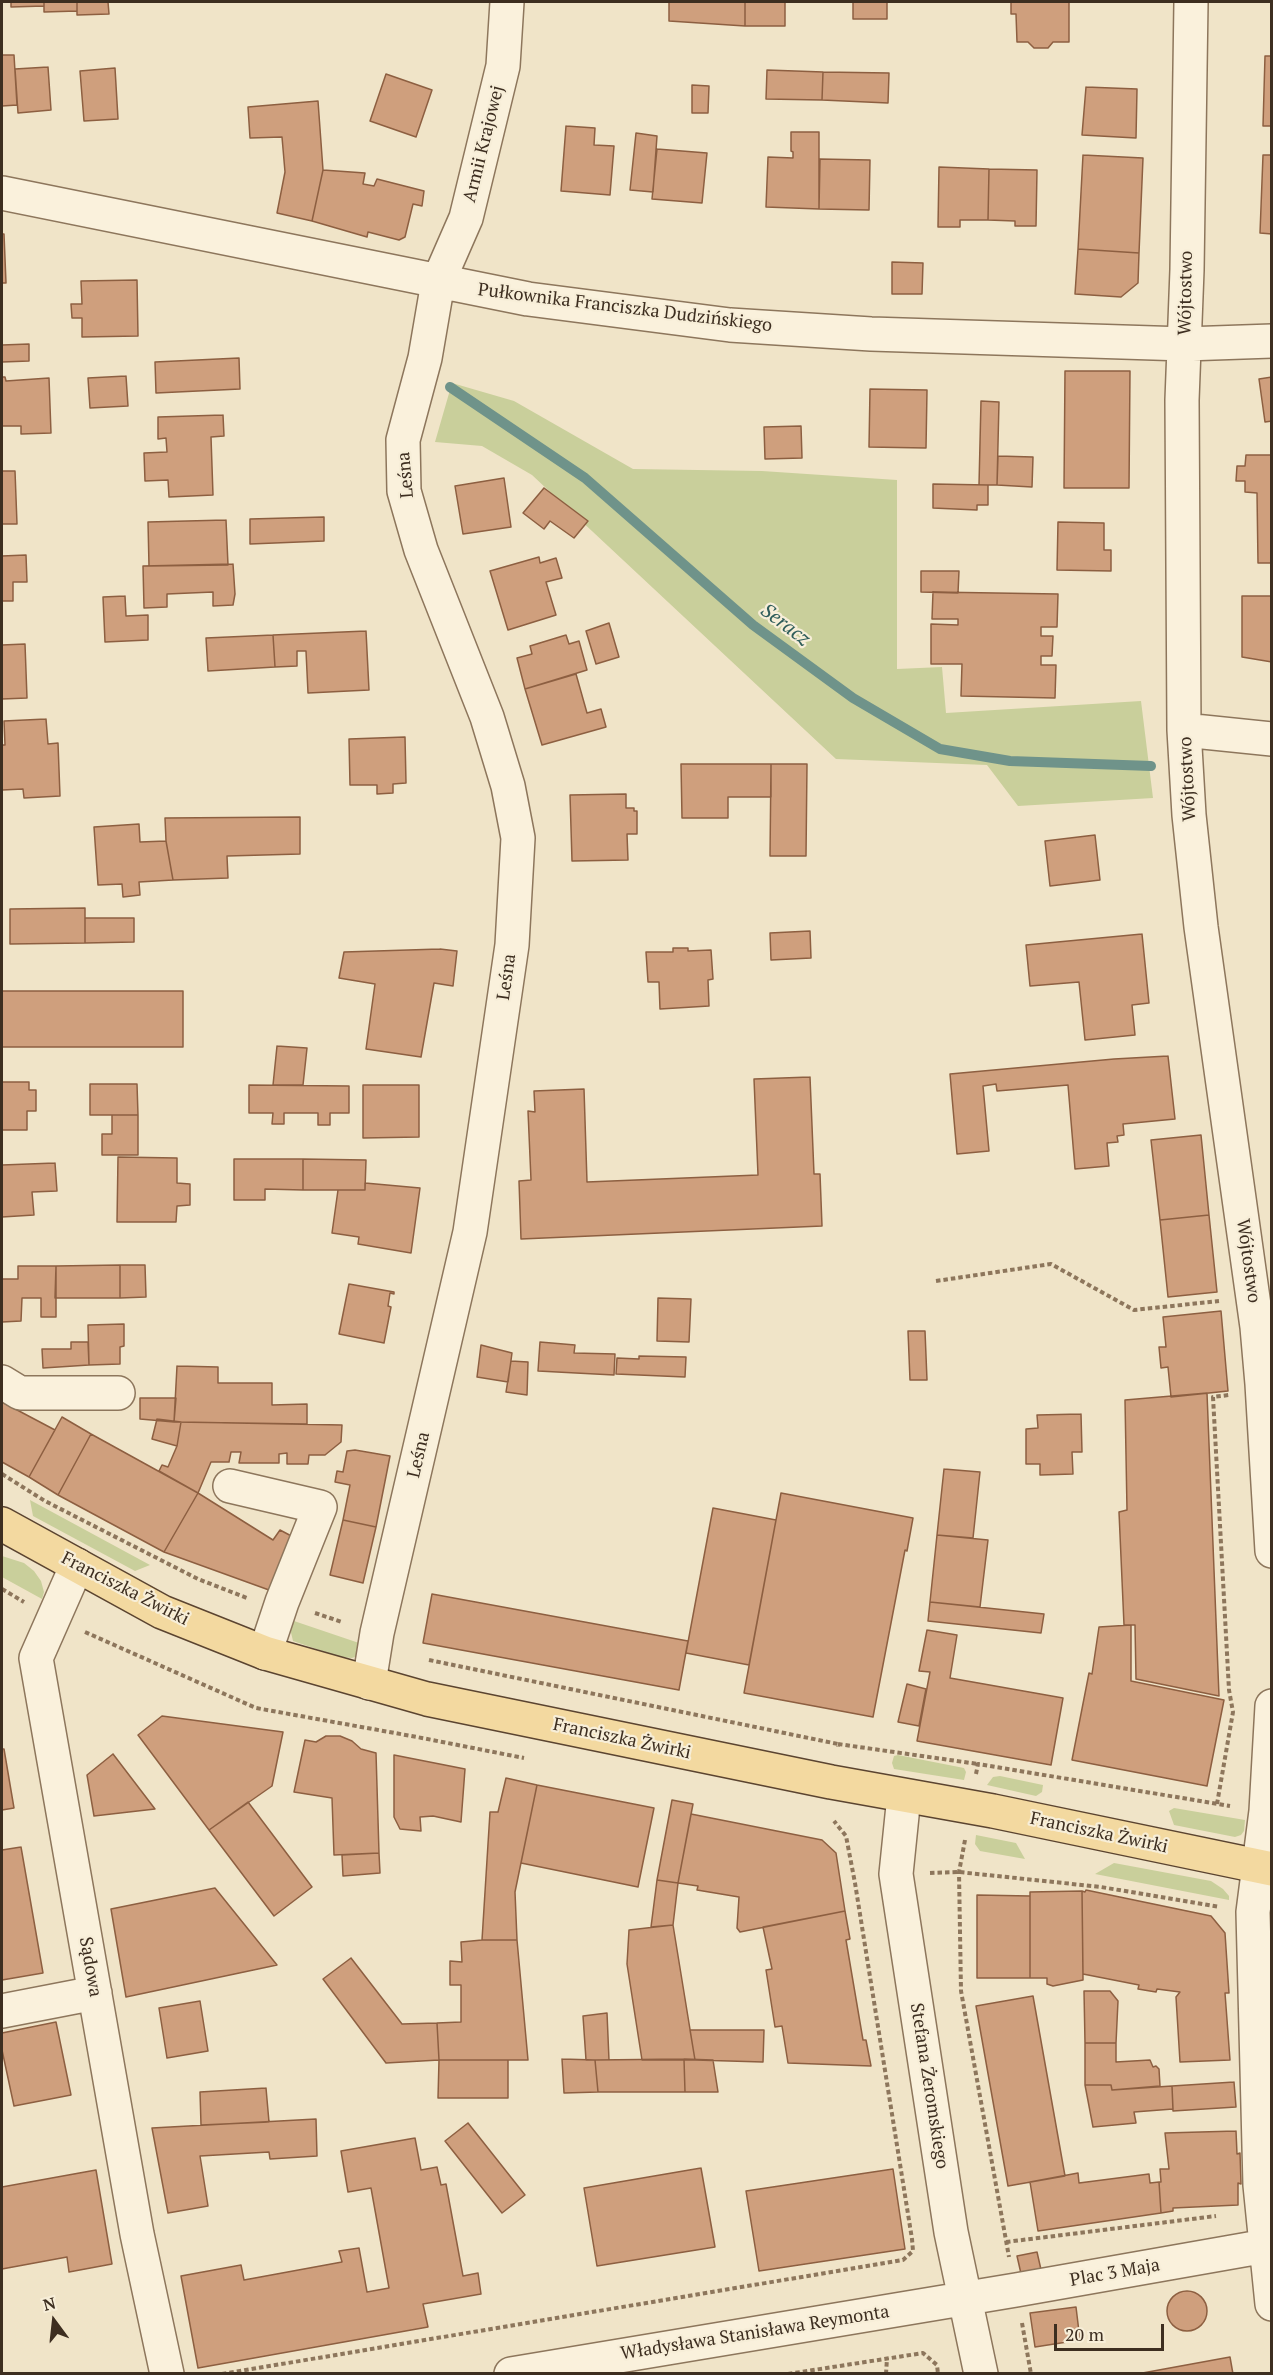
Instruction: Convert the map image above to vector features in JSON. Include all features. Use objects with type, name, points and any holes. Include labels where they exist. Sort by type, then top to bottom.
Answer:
[{"type":"main road","name":"Franciszka Żwirki","points":[[2,1524],[162,1612],[265,1653],[427,1699],[904,1796],[993,1811],[1266,1868]]},
{"type":"street","name":"Armii Krajowej","points":[[438,282],[466,218],[503,66],[507,2]]},
{"type":"street","name":"Wójtostwo","points":[[1191,2],[1182,400],[1184,730],[1189,815],[1201,927],[1253,1299],[1262,1384],[1272,1551]]},
{"type":"street","name":"Pułkownika Franciszka Dudzińskiego","points":[[2,193],[528,299],[730,326],[871,334],[1185,344],[1272,341]]},
{"type":"street","name":"Leśna","points":[[369,1683],[383,1610],[471,1232],[512,945],[518,838],[508,786],[486,717],[421,550],[404,491],[403,440],[425,358],[438,282]]},
{"type":"street","points":[[1184,730],[1272,739]]},
{"type":"street","points":[[2,1382],[20,1393],[118,1393]]},
{"type":"street","points":[[230,1486],[320,1507],[282,1602],[265,1653]]},
{"type":"street","name":"Sądowa","points":[[77,1565],[36,1658],[137,2234],[167,2373]]},
{"type":"street","points":[[1272,1706],[1266,1811],[1266,1868],[1253,1912],[1260,2185],[1272,2304]]},
{"type":"street","name":"Stefana Żeromskiego","points":[[904,1796],[896,1874],[951,2232],[981,2373]]},
{"type":"street","points":[[2,2011],[94,1993]]},
{"type":"street","name":"Plac 3 Maja","points":[[964,2298],[1266,2246]]},
{"type":"street","name":"Władysława Stanisława Reymonta","points":[[511,2373],[964,2298]]},
{"type":"path","points":[[936,1281],[1051,1264],[1134,1310],[1253,1299]]},
{"type":"path","points":[[838,1744],[978,1764]]},
{"type":"path","points":[[222,2373],[903,2260],[913,2251],[846,1836],[836,1821],[828,1820]]},
{"type":"path","points":[[963,1851],[959,1872],[961,1991],[1031,2373]]},
{"type":"path","points":[[959,1872],[1101,1887],[1222,1907]]},
{"type":"path","points":[[1006,2242],[1219,2216]]},
{"type":"path","points":[[788,2373],[923,2353],[937,2365],[938,2373]]},
{"type":"path","points":[[886,2358],[886,2373]]},
{"type":"green space","points":[[452,383],[514,401],[633,469],[762,471],[897,480],[897,669],[942,667],[946,713],[1141,701],[1153,798],[1018,806],[987,765],[836,759],[532,475],[482,446],[435,442]]},
{"type":"green space","points":[[30,1500],[150,1565],[135,1571],[33,1516]]},
{"type":"green space","points":[[2,1556],[24,1563],[34,1571],[41,1581],[44,1592],[42,1599],[2,1577]]},
{"type":"green space","points":[[294,1621],[359,1643],[358,1656],[340,1657],[293,1641],[289,1624]]},
{"type":"green space","points":[[894,1756],[964,1768],[966,1772],[964,1780],[894,1769],[892,1763]]},
{"type":"green space","points":[[1000,1776],[1043,1785],[1042,1792],[1036,1796],[987,1785],[993,1777]]},
{"type":"green space","points":[[1174,1808],[1245,1820],[1244,1831],[1235,1837],[1174,1825],[1169,1811]]},
{"type":"green space","points":[[976,1835],[1016,1843],[1025,1859],[980,1851],[975,1844]]},
{"type":"green space","points":[[1114,1863],[1211,1881],[1223,1889],[1229,1896],[1229,1900],[1095,1874]]},
{"type":"building","points":[[11,2],[44,2],[44,6],[11,7]]},
{"type":"building","points":[[44,2],[77,2],[77,11],[44,12]]},
{"type":"building","points":[[77,2],[108,2],[109,14],[77,15]]},
{"type":"building","points":[[669,2],[745,2],[745,26],[669,21]]},
{"type":"building","points":[[745,2],[785,2],[785,26],[745,26]]},
{"type":"building","points":[[853,2],[887,2],[887,19],[853,19]]},
{"type":"building","points":[[1011,2],[1069,2],[1069,42],[1053,42],[1048,48],[1034,48],[1028,42],[1017,42],[1016,14],[1011,14]]},
{"type":"building","points":[[2,55],[14,55],[17,105],[2,106]]},
{"type":"building","points":[[1265,56],[1272,56],[1272,126],[1263,126]]},
{"type":"building","points":[[48,67],[51,110],[18,113],[15,69]]},
{"type":"building","points":[[115,68],[118,119],[84,121],[80,71]]},
{"type":"building","points":[[767,70],[823,72],[822,100],[766,99]]},
{"type":"building","points":[[823,72],[889,73],[888,103],[822,100]]},
{"type":"building","points":[[386,74],[432,90],[416,137],[370,121]]},
{"type":"building","points":[[692,85],[709,86],[708,113],[692,113]]},
{"type":"building","points":[[1086,87],[1137,89],[1136,138],[1082,135]]},
{"type":"building","points":[[318,101],[323,170],[312,221],[277,213],[285,172],[282,137],[250,138],[248,107]]},
{"type":"building","points":[[566,126],[595,128],[594,145],[614,146],[610,195],[561,191]]},
{"type":"building","points":[[791,132],[819,132],[819,209],[766,207],[768,157],[793,158]]},
{"type":"building","points":[[636,133],[657,136],[653,192],[630,190]]},
{"type":"building","points":[[657,149],[707,153],[702,203],[652,199]]},
{"type":"building","points":[[1083,155],[1143,158],[1139,253],[1078,249]]},
{"type":"building","points":[[1263,155],[1272,155],[1272,234],[1260,233]]},
{"type":"building","points":[[820,159],[870,160],[869,210],[819,209]]},
{"type":"building","points":[[939,167],[989,169],[988,220],[960,220],[960,227],[938,227]]},
{"type":"building","points":[[989,169],[1037,170],[1036,226],[1015,226],[1015,221],[988,220]]},
{"type":"building","points":[[323,170],[365,173],[363,184],[374,186],[377,179],[424,191],[422,206],[413,204],[405,237],[399,240],[368,232],[367,237],[312,221]]},
{"type":"building","points":[[2,234],[4,234],[6,283],[2,283]]},
{"type":"building","points":[[1078,249],[1139,253],[1138,283],[1121,297],[1075,294]]},
{"type":"building","points":[[892,262],[923,263],[922,294],[892,294]]},
{"type":"building","points":[[137,280],[138,336],[82,337],[82,318],[72,318],[71,304],[82,304],[81,281]]},
{"type":"building","points":[[29,344],[29,361],[2,362],[2,345]]},
{"type":"building","points":[[239,358],[240,389],[156,393],[155,362]]},
{"type":"building","points":[[1065,371],[1130,371],[1129,488],[1064,488]]},
{"type":"building","points":[[126,376],[128,406],[90,408],[88,378]]},
{"type":"building","points":[[2,377],[5,377],[6,381],[49,378],[51,433],[21,434],[21,426],[2,426]]},
{"type":"building","points":[[1272,377],[1272,421],[1265,422],[1259,379]]},
{"type":"building","points":[[870,389],[927,390],[926,448],[869,447]]},
{"type":"building","points":[[981,401],[999,402],[997,485],[979,485]]},
{"type":"building","points":[[223,415],[224,436],[211,437],[213,495],[169,497],[168,480],[145,481],[144,453],[167,452],[166,438],[158,439],[158,417]]},
{"type":"building","points":[[801,426],[802,458],[765,459],[764,427]]},
{"type":"building","points":[[1246,455],[1272,455],[1272,563],[1258,563],[1257,493],[1245,492],[1245,481],[1236,481],[1237,466],[1245,466]]},
{"type":"building","points":[[998,456],[1033,457],[1032,487],[997,485]]},
{"type":"building","points":[[2,471],[15,471],[17,524],[2,524]]},
{"type":"building","points":[[504,478],[511,527],[463,534],[455,486]]},
{"type":"building","points":[[933,484],[988,485],[988,505],[977,505],[977,510],[933,508]]},
{"type":"building","points":[[544,488],[588,521],[574,538],[550,521],[544,529],[523,513]]},
{"type":"building","points":[[324,517],[324,541],[250,544],[250,519]]},
{"type":"building","points":[[226,520],[228,565],[149,566],[148,522]]},
{"type":"building","points":[[1058,522],[1104,523],[1104,550],[1111,550],[1111,571],[1057,570]]},
{"type":"building","points":[[26,555],[27,582],[13,582],[13,601],[2,601],[2,556]]},
{"type":"building","points":[[539,557],[540,563],[556,558],[562,578],[546,582],[556,615],[508,630],[490,571]]},
{"type":"building","points":[[233,564],[235,594],[233,605],[213,606],[213,592],[167,594],[167,607],[144,608],[143,566]]},
{"type":"building","points":[[921,571],[959,571],[958,593],[921,592]]},
{"type":"building","points":[[933,592],[1058,594],[1057,627],[1041,627],[1041,636],[1053,636],[1052,656],[1041,656],[1041,665],[1056,665],[1055,698],[961,696],[962,664],[931,664],[931,624],[958,625],[958,619],[932,619]]},
{"type":"building","points":[[125,596],[126,616],[148,615],[148,640],[105,642],[103,597]]},
{"type":"building","points":[[1242,596],[1272,596],[1272,662],[1242,657]]},
{"type":"building","points":[[609,623],[619,657],[596,664],[586,631]]},
{"type":"building","points":[[366,631],[369,690],[308,693],[306,651],[297,651],[297,666],[275,667],[273,635]]},
{"type":"building","points":[[273,635],[275,667],[208,671],[206,638]]},
{"type":"building","points":[[566,635],[569,644],[579,641],[587,670],[525,689],[517,658],[532,654],[530,646]]},
{"type":"building","points":[[25,644],[27,698],[2,699],[2,645]]},
{"type":"building","points":[[576,674],[587,713],[601,709],[606,727],[542,745],[525,689]]},
{"type":"building","points":[[46,719],[48,744],[58,743],[60,796],[24,798],[23,789],[2,790],[4,721]]},
{"type":"building","points":[[405,737],[406,783],[393,784],[393,793],[377,794],[377,785],[350,785],[349,739]]},
{"type":"building","points":[[681,764],[771,764],[771,797],[728,797],[728,818],[682,818]]},
{"type":"building","points":[[771,764],[807,764],[806,856],[770,856]]},
{"type":"building","points":[[626,794],[626,808],[634,808],[634,811],[637,811],[637,834],[627,834],[628,860],[572,861],[570,795]]},
{"type":"building","points":[[300,817],[300,854],[227,856],[228,878],[173,880],[166,841],[165,818]]},
{"type":"building","points":[[139,824],[140,842],[166,841],[173,880],[139,882],[140,895],[123,897],[122,884],[98,885],[94,827]]},
{"type":"building","points":[[1095,835],[1100,880],[1050,886],[1045,841]]},
{"type":"building","points":[[85,908],[85,943],[10,944],[10,909]]},
{"type":"building","points":[[85,918],[134,918],[134,942],[85,943]]},
{"type":"building","points":[[810,931],[811,958],[771,960],[770,933]]},
{"type":"building","points":[[1142,934],[1149,1003],[1132,1005],[1135,1035],[1085,1040],[1079,982],[1030,986],[1026,945]]},
{"type":"building","points":[[673,948],[688,948],[688,951],[711,950],[713,979],[708,980],[709,1006],[660,1009],[659,982],[648,982],[646,952],[673,952]]},
{"type":"building","points":[[440,949],[457,951],[453,986],[434,983],[421,1057],[366,1049],[375,984],[339,978],[344,952]]},
{"type":"building","points":[[2,991],[183,991],[183,1047],[2,1047]]},
{"type":"building","points":[[277,1046],[307,1048],[303,1085],[273,1085]]},
{"type":"building","points":[[1168,1056],[1175,1119],[1123,1124],[1124,1135],[1117,1136],[1118,1142],[1107,1143],[1109,1166],[1075,1169],[1068,1085],[997,1091],[996,1084],[983,1086],[989,1151],[957,1154],[950,1074]]},
{"type":"building","points":[[810,1077],[814,1174],[820,1174],[822,1226],[521,1239],[519,1181],[531,1180],[528,1111],[535,1112],[534,1091],[584,1089],[587,1182],[758,1175],[754,1079]]},
{"type":"building","points":[[2,1082],[29,1082],[29,1090],[36,1090],[36,1111],[27,1111],[27,1130],[2,1130]]},
{"type":"building","points":[[90,1084],[137,1084],[138,1115],[90,1115]]},
{"type":"building","points":[[249,1085],[349,1086],[349,1113],[330,1113],[330,1125],[318,1125],[318,1113],[284,1113],[284,1124],[272,1124],[273,1113],[249,1113]]},
{"type":"building","points":[[363,1085],[419,1085],[419,1137],[363,1138]]},
{"type":"building","points":[[112,1115],[138,1115],[138,1155],[102,1155],[102,1134],[112,1134]]},
{"type":"building","points":[[1201,1135],[1209,1215],[1160,1220],[1151,1140]]},
{"type":"building","points":[[118,1157],[177,1158],[177,1183],[190,1184],[190,1205],[177,1206],[176,1222],[117,1222]]},
{"type":"building","points":[[234,1159],[303,1159],[303,1190],[265,1189],[265,1200],[234,1200]]},
{"type":"building","points":[[303,1159],[366,1160],[365,1190],[303,1190]]},
{"type":"building","points":[[55,1163],[57,1191],[32,1192],[34,1215],[2,1217],[2,1165]]},
{"type":"building","points":[[365,1183],[420,1188],[411,1253],[358,1244],[359,1237],[332,1233],[338,1190],[365,1190]]},
{"type":"building","points":[[1209,1215],[1217,1292],[1168,1297],[1160,1220]]},
{"type":"building","points":[[120,1265],[145,1265],[146,1297],[120,1298]]},
{"type":"building","points":[[120,1265],[120,1298],[55,1298],[56,1266]]},
{"type":"building","points":[[18,1266],[56,1266],[56,1317],[41,1317],[41,1298],[22,1298],[21,1321],[2,1322],[2,1279],[18,1279]]},
{"type":"building","points":[[349,1284],[394,1292],[394,1294],[390,1293],[388,1306],[391,1307],[384,1343],[339,1334]]},
{"type":"building","points":[[658,1298],[691,1299],[689,1342],[657,1341]]},
{"type":"building","points":[[1221,1311],[1228,1391],[1171,1397],[1168,1367],[1161,1368],[1159,1347],[1166,1347],[1163,1317]]},
{"type":"building","points":[[124,1324],[124,1346],[120,1347],[120,1364],[89,1365],[88,1325]]},
{"type":"building","points":[[908,1331],[925,1331],[927,1380],[910,1380]]},
{"type":"building","points":[[71,1342],[88,1342],[89,1365],[43,1368],[42,1349],[71,1349]]},
{"type":"building","points":[[540,1342],[575,1345],[574,1353],[615,1354],[614,1375],[538,1371]]},
{"type":"building","points":[[481,1345],[512,1353],[508,1382],[477,1377]]},
{"type":"building","points":[[639,1356],[686,1357],[685,1377],[616,1374],[617,1358],[639,1359]]},
{"type":"building","points":[[511,1361],[528,1362],[527,1395],[506,1392]]},
{"type":"building","points":[[177,1366],[218,1367],[218,1383],[272,1383],[272,1405],[307,1404],[307,1424],[174,1422]]},
{"type":"building","points":[[1207,1393],[1219,1696],[1136,1679],[1135,1625],[1124,1625],[1119,1512],[1127,1510],[1125,1400]]},
{"type":"building","points":[[140,1398],[176,1398],[174,1422],[140,1419]]},
{"type":"building","points":[[2,1402],[55,1430],[29,1477],[2,1462]]},
{"type":"building","points":[[1081,1414],[1082,1452],[1072,1452],[1073,1474],[1040,1475],[1040,1464],[1026,1464],[1026,1429],[1038,1428],[1037,1415]]},
{"type":"building","points":[[62,1417],[91,1434],[58,1495],[29,1477]]},
{"type":"building","points":[[157,1419],[181,1422],[177,1446],[152,1439]]},
{"type":"building","points":[[181,1422],[342,1425],[341,1442],[325,1455],[309,1455],[308,1464],[287,1464],[287,1453],[279,1454],[279,1463],[239,1463],[241,1452],[231,1452],[229,1462],[211,1462],[198,1493],[159,1471],[162,1465],[168,1467],[177,1446]]},
{"type":"building","points":[[91,1434],[198,1493],[164,1552],[58,1495]]},
{"type":"building","points":[[355,1450],[390,1456],[376,1527],[343,1520],[350,1485],[335,1482],[337,1471],[343,1472],[347,1451]]},
{"type":"building","points":[[944,1469],[980,1472],[973,1538],[937,1535]]},
{"type":"building","points":[[198,1493],[273,1540],[280,1530],[297,1539],[269,1590],[164,1552]]},
{"type":"building","points":[[781,1493],[913,1518],[873,1717],[744,1693]]},
{"type":"building","points":[[713,1508],[776,1520],[749,1665],[686,1653]]},
{"type":"building","points":[[343,1520],[376,1527],[363,1583],[330,1575]]},
{"type":"building","points":[[937,1535],[988,1540],[980,1607],[930,1602]]},
{"type":"building","points":[[432,1594],[688,1641],[679,1690],[423,1643]]},
{"type":"building","points":[[930,1602],[1044,1614],[1041,1633],[928,1621]]},
{"type":"building","points":[[1131,1625],[1131,1681],[1224,1700],[1207,1786],[1072,1760],[1089,1673],[1092,1674],[1099,1627]]},
{"type":"building","points":[[927,1630],[957,1635],[950,1678],[1063,1698],[1051,1765],[917,1741],[930,1672],[919,1671]]},
{"type":"building","points":[[907,1684],[926,1689],[919,1726],[898,1722]]},
{"type":"building","points":[[162,1716],[283,1732],[272,1786],[209,1830],[138,1735]]},
{"type":"building","points":[[326,1736],[340,1736],[352,1741],[361,1749],[376,1753],[379,1853],[334,1855],[332,1798],[294,1792],[305,1740],[316,1742]]},
{"type":"building","points":[[2,1749],[4,1749],[14,1808],[2,1810]]},
{"type":"building","points":[[113,1754],[155,1809],[94,1816],[87,1775]]},
{"type":"building","points":[[394,1755],[465,1769],[461,1822],[433,1816],[420,1817],[421,1831],[400,1829],[394,1817]]},
{"type":"building","points":[[506,1778],[537,1785],[515,1892],[517,1940],[482,1940],[490,1812],[498,1812]]},
{"type":"building","points":[[537,1785],[654,1808],[638,1887],[521,1863]]},
{"type":"building","points":[[672,1800],[693,1804],[678,1883],[657,1880]]},
{"type":"building","points":[[248,1802],[312,1887],[274,1916],[209,1830]]},
{"type":"building","points":[[691,1814],[822,1840],[836,1853],[845,1911],[740,1932],[737,1928],[739,1897],[697,1890],[698,1886],[678,1883]]},
{"type":"building","points":[[21,1847],[43,1973],[2,1980],[2,1850]]},
{"type":"building","points":[[379,1853],[380,1873],[343,1876],[342,1855]]},
{"type":"building","points":[[657,1880],[678,1883],[673,1925],[651,1927]]},
{"type":"building","points":[[215,1888],[277,1965],[126,1997],[111,1909]]},
{"type":"building","points":[[1082,1891],[1211,1916],[1225,1933],[1229,1993],[1225,1993],[1230,2060],[1180,2062],[1176,1997],[1180,1992],[1138,1989],[1139,1985],[1083,1974]]},
{"type":"building","points":[[1082,1891],[1083,1980],[1053,1986],[1047,1984],[1047,1978],[1030,1978],[1030,1892]]},
{"type":"building","points":[[977,1895],[1030,1896],[1030,1978],[977,1978]]},
{"type":"building","points":[[845,1911],[850,1939],[846,1940],[863,2040],[866,2040],[871,2066],[788,2063],[782,2026],[775,2027],[766,1970],[772,1969],[763,1927]]},
{"type":"building","points":[[673,1925],[695,2060],[642,2060],[627,1964],[629,1930]]},
{"type":"building","points":[[517,1940],[528,2060],[439,2060],[437,2023],[461,2022],[461,1985],[450,1985],[450,1961],[462,1962],[461,1942]]},
{"type":"building","points":[[351,1958],[402,2024],[437,2023],[439,2060],[386,2063],[323,1979]]},
{"type":"building","points":[[1084,1991],[1110,1991],[1118,2001],[1116,2043],[1085,2043]]},
{"type":"building","points":[[1033,1996],[1065,2176],[1008,2186],[976,2006]]},
{"type":"building","points":[[200,2001],[208,2051],[167,2058],[159,2008]]},
{"type":"building","points":[[607,2013],[609,2060],[586,2060],[583,2016]]},
{"type":"building","points":[[56,2022],[71,2095],[14,2106],[2,2050],[2,2033]]},
{"type":"building","points":[[690,2030],[764,2030],[763,2062],[695,2060]]},
{"type":"building","points":[[1085,2043],[1116,2043],[1116,2062],[1150,2060],[1153,2067],[1156,2066],[1159,2069],[1160,2086],[1112,2090],[1111,2085],[1085,2085]]},
{"type":"building","points":[[562,2059],[595,2060],[598,2092],[564,2093]]},
{"type":"building","points":[[684,2059],[685,2092],[598,2092],[595,2060]]},
{"type":"building","points":[[684,2059],[713,2060],[718,2092],[685,2092]]},
{"type":"building","points":[[439,2060],[508,2060],[508,2098],[438,2098]]},
{"type":"building","points":[[1234,2082],[1236,2107],[1173,2111],[1172,2086]]},
{"type":"building","points":[[1085,2085],[1111,2085],[1112,2090],[1172,2086],[1173,2109],[1134,2112],[1136,2123],[1093,2127]]},
{"type":"building","points":[[266,2088],[269,2122],[201,2125],[200,2092]]},
{"type":"building","points":[[316,2119],[317,2156],[270,2159],[269,2152],[200,2156],[208,2206],[168,2213],[152,2128]]},
{"type":"building","points":[[468,2123],[525,2195],[502,2213],[445,2141]]},
{"type":"building","points":[[1236,2131],[1237,2154],[1240,2153],[1241,2184],[1238,2183],[1238,2205],[1173,2208],[1173,2211],[1161,2213],[1160,2169],[1169,2169],[1165,2133]]},
{"type":"building","points":[[415,2138],[421,2170],[437,2167],[441,2185],[446,2184],[463,2276],[478,2273],[481,2294],[423,2304],[428,2327],[198,2368],[181,2276],[241,2265],[244,2280],[342,2262],[339,2251],[359,2248],[367,2292],[389,2288],[371,2188],[348,2192],[341,2151]]},
{"type":"building","points":[[701,2168],[715,2247],[597,2266],[584,2188]]},
{"type":"building","points":[[893,2169],[905,2249],[759,2271],[746,2191]]},
{"type":"building","points":[[96,2170],[112,2264],[69,2272],[67,2257],[2,2269],[2,2187]]},
{"type":"building","points":[[1078,2173],[1079,2183],[1149,2174],[1150,2183],[1159,2182],[1161,2213],[1038,2231],[1030,2182]]},
{"type":"building","points":[[1037,2252],[1042,2274],[1022,2278],[1017,2256]]},
{"type":"building","points":[[1187,2291],[1195,2292],[1201,2297],[1206,2303],[1206,2319],[1201,2325],[1195,2330],[1187,2331],[1179,2330],[1173,2325],[1168,2319],[1167,2311],[1168,2303],[1173,2297],[1179,2292]]},
{"type":"building","points":[[1076,2307],[1080,2340],[1035,2347],[1030,2313]]},
{"type":"building","points":[[1230,2357],[1233,2374],[1137,2374]]},
{"type":"waterway","name":"Seracz","points":[[450,387],[585,478],[753,625],[853,698],[940,749],[1010,761],[1151,766]]}]
